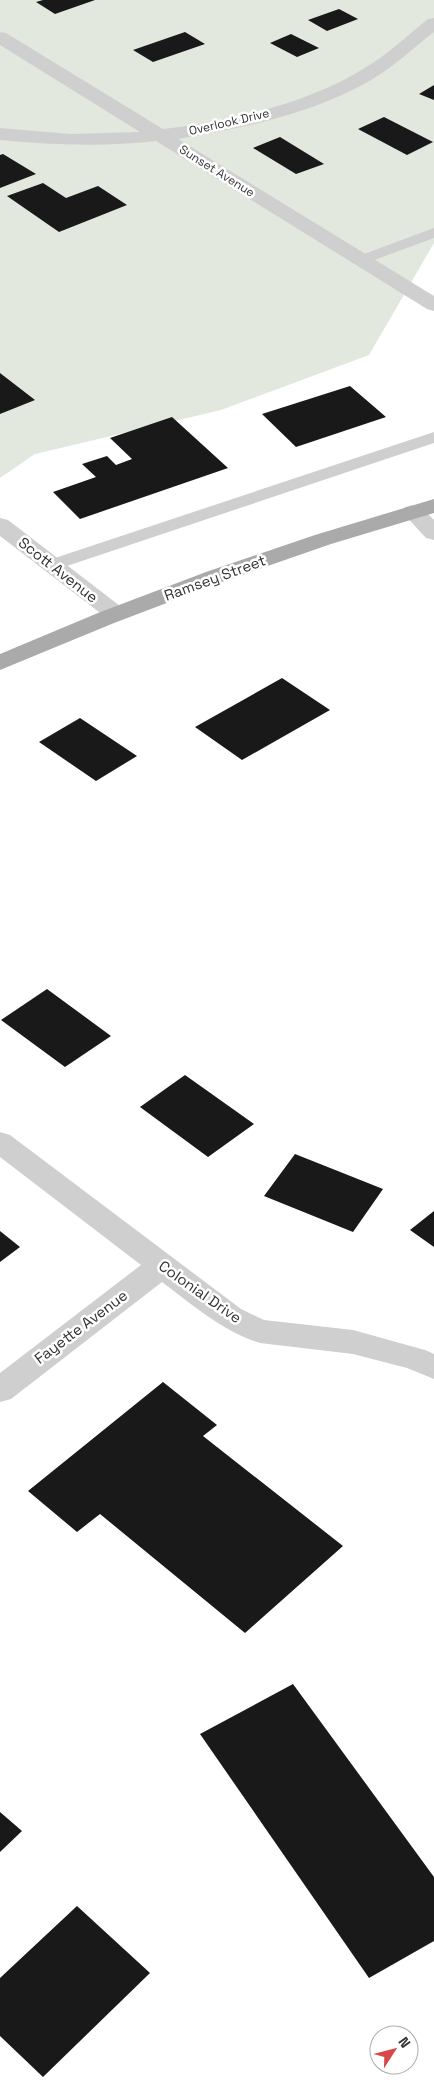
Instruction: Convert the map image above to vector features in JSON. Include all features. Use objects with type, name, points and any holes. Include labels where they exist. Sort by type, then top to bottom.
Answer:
[{"type":"main road","name":"Ramsey Street","points":[[0,663],[116,614],[229,572],[423,509]]},
{"type":"street","name":"Overlook Drive","points":[[0,134],[36,139],[80,140],[160,136],[242,122],[331,92],[374,71],[434,23]]},
{"type":"street","name":"Sunset Avenue","points":[[0,37],[434,305]]},
{"type":"street","points":[[423,509],[434,533]]},
{"type":"street","name":"Scott Avenue","points":[[0,525],[116,614]]},
{"type":"street","name":"Colonial Drive","points":[[0,1142],[230,1317],[260,1330],[353,1342],[414,1358],[434,1367]]},
{"type":"street","name":"Fayette Avenue","points":[[0,1390],[163,1265]]},
{"type":"lane","points":[[361,260],[434,233]]},
{"type":"lane","points":[[52,565],[434,437]]},
{"type":"shaded area","points":[[0,0],[434,0],[434,243],[369,355],[221,410],[35,454],[0,478]]},
{"type":"building","points":[[43,0],[95,0],[55,14],[36,2]]},
{"type":"building","points":[[339,9],[358,19],[327,31],[308,20]]},
{"type":"building","points":[[185,32],[205,44],[153,62],[133,50]]},
{"type":"building","points":[[291,34],[319,48],[297,57],[270,43]]},
{"type":"building","points":[[434,85],[434,100],[419,94]]},
{"type":"building","points":[[384,117],[433,142],[407,155],[358,129]]},
{"type":"building","points":[[280,137],[324,164],[296,174],[253,148]]},
{"type":"building","points":[[3,154],[36,174],[0,188],[0,155]]},
{"type":"building","points":[[43,183],[66,198],[98,186],[127,205],[59,232],[7,196]]},
{"type":"building","points":[[0,373],[35,400],[0,414]]},
{"type":"building","points":[[350,386],[386,417],[296,447],[262,414]]},
{"type":"building","points":[[172,417],[228,468],[80,519],[53,492],[96,477],[82,464],[107,456],[116,465],[132,459],[110,438]]},
{"type":"building","points":[[282,678],[330,710],[242,760],[195,727]]},
{"type":"building","points":[[80,718],[137,756],[96,781],[39,742]]},
{"type":"building","points":[[47,989],[111,1036],[65,1067],[1,1020]]},
{"type":"building","points":[[185,1075],[254,1124],[208,1157],[140,1107]]},
{"type":"building","points":[[295,1154],[383,1189],[353,1232],[264,1196]]},
{"type":"building","points":[[434,1211],[434,1247],[410,1230]]},
{"type":"building","points":[[0,1231],[20,1247],[0,1262]]},
{"type":"building","points":[[163,1382],[217,1425],[203,1436],[343,1546],[245,1633],[100,1514],[77,1532],[28,1491]]},
{"type":"building","points":[[293,1684],[434,1877],[434,1941],[369,1978],[200,1734]]},
{"type":"building","points":[[0,1812],[22,1831],[0,1852]]},
{"type":"building","points":[[77,1906],[150,1973],[43,2077],[0,2036],[0,1978]]}]
